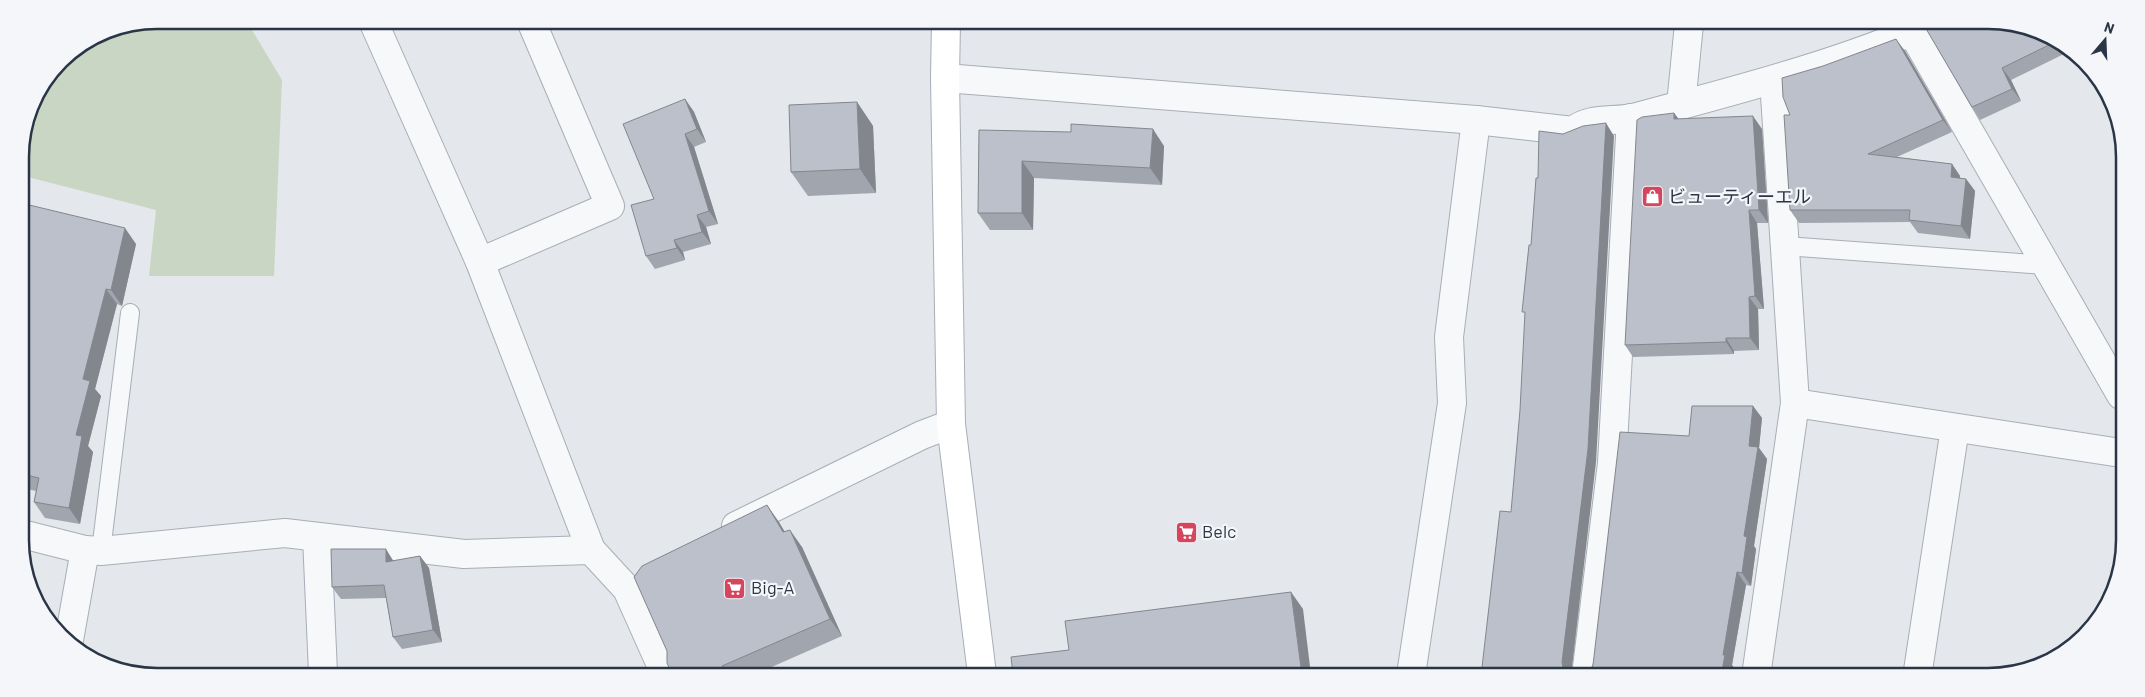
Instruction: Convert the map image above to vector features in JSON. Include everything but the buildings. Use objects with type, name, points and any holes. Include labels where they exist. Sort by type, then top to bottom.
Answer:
[{"type":"street","points":[[378,29],[480,262],[591,550],[636,580],[664,668]]},
{"type":"street","points":[[480,262],[610,206],[534,29]]},
{"type":"street","points":[[946,29],[945,78],[951,424],[981,668]]},
{"type":"street","points":[[1681,105],[1689,29]]},
{"type":"street","points":[[945,78],[1476,120],[1573,131],[1582,123],[1631,118],[1774,80],[1918,29]]},
{"type":"street","points":[[1922,29],[2046,265],[2116,385]]},
{"type":"street","points":[[1757,668],[1795,403],[1774,80]]},
{"type":"street","points":[[1587,668],[1612,463],[1631,118]]},
{"type":"street","points":[[1412,668],[1452,403],[1449,337],[1476,120]]},
{"type":"street","points":[[1795,403],[2116,452]]},
{"type":"street","points":[[716,535],[922,435],[951,424]]},
{"type":"street","points":[[1917,668],[1955,428]]},
{"type":"street","points":[[29,536],[93,550],[285,533],[464,554],[591,550]]},
{"type":"street","points":[[317,537],[323,668]]},
{"type":"street","points":[[70,634],[93,550]]},
{"type":"lane","points":[[1785,246],[2046,265]]},
{"type":"lane","points":[[93,550],[130,313]]},
{"type":"green space","points":[[148,29],[251,29],[282,80],[274,276],[149,276],[156,210],[29,177],[30,140],[33,124],[42,100],[60,72],[72,60],[100,42],[116,36]]},
{"type":"place","name":"ビューティーエル","points":[[1652,197]]},
{"type":"place","name":"Belc","points":[[1186,532]]},
{"type":"place","name":"Big-A","points":[[735,588]]}]
